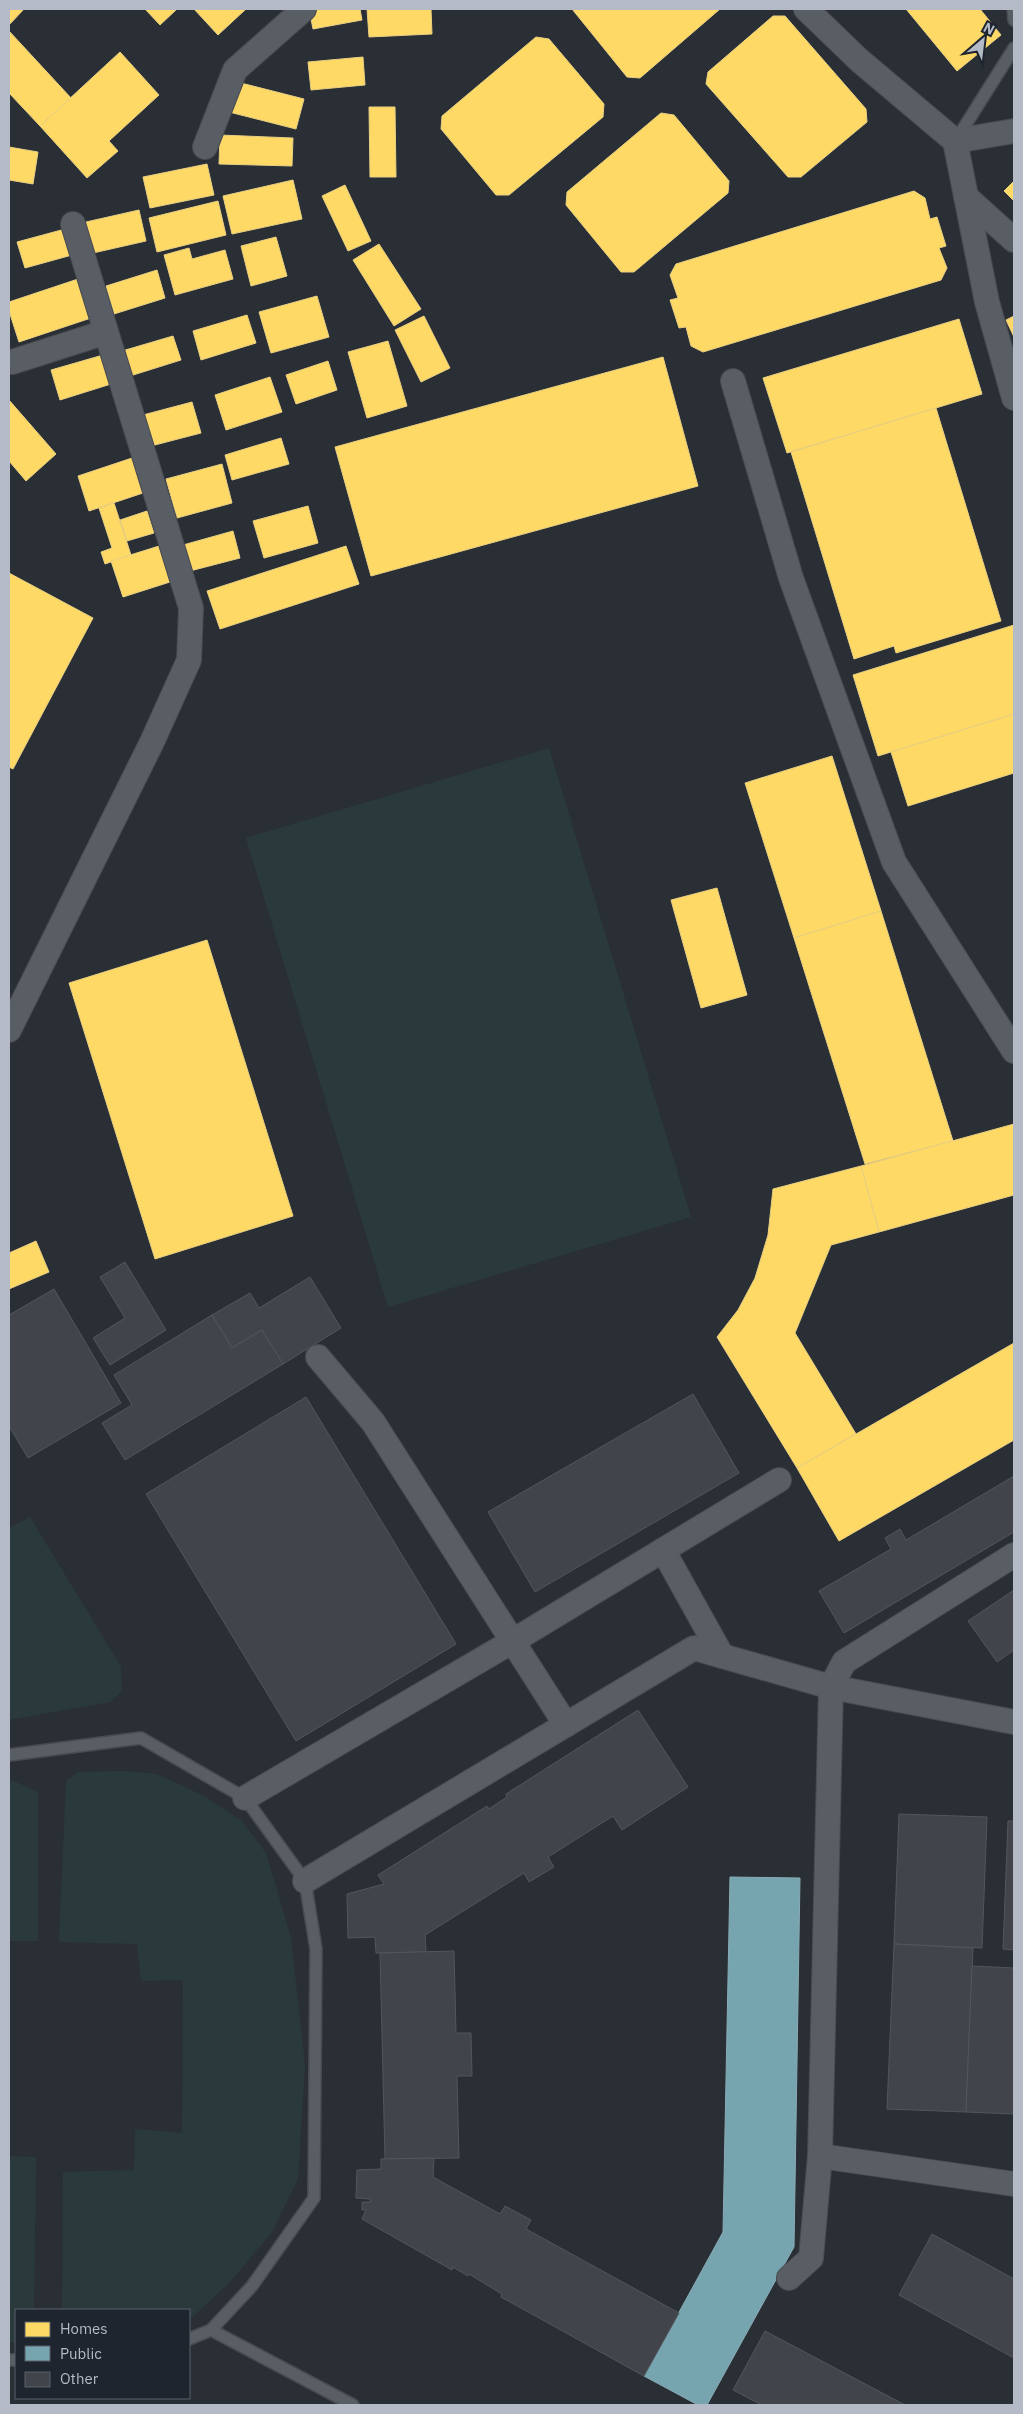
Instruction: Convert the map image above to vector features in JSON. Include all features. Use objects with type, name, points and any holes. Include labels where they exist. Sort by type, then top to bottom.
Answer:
[{"type":"street","points":[[205,147],[235,70],[304,9]]},
{"type":"street","points":[[806,9],[859,60],[955,141],[987,302],[1014,398]]},
{"type":"street","points":[[955,141],[1014,131]]},
{"type":"street","points":[[966,197],[1014,240]]},
{"type":"street","points":[[9,1030],[147,750],[189,660],[190,608],[73,224]]},
{"type":"street","points":[[12,362],[106,332]]},
{"type":"street","points":[[732,381],[792,578],[894,862],[1014,1052]]},
{"type":"street","points":[[318,1357],[373,1422],[566,1725]]},
{"type":"street","points":[[245,1798],[513,1641],[779,1480]]},
{"type":"street","points":[[663,1550],[722,1656]]},
{"type":"street","points":[[789,2278],[811,2258],[820,2156],[831,1687],[844,1662],[1014,1555]]},
{"type":"street","points":[[305,1881],[694,1648],[831,1687],[1014,1722]]},
{"type":"street","points":[[820,2156],[1014,2184]]},
{"type":"lane","points":[[1013,9],[1014,20]]},
{"type":"lane","points":[[955,141],[1014,48]]},
{"type":"lane","points":[[9,1755],[141,1738],[245,1798],[305,1881],[316,1948],[314,2198],[252,2286],[211,2330],[190,2339]]},
{"type":"lane","points":[[211,2330],[353,2405]]},
{"type":"shaded area","points":[[549,748],[691,1217],[388,1307],[246,838]]},
{"type":"shaded area","points":[[30,1517],[121,1667],[122,1691],[110,1702],[9,1720],[9,1528]]},
{"type":"shaded area","points":[[126,1771],[157,1774],[204,1796],[242,1821],[266,1853],[291,1938],[305,2065],[298,2179],[272,2232],[230,2282],[190,2319],[190,2309],[62,2309],[63,2172],[134,2170],[135,2129],[182,2133],[183,1980],[141,1981],[137,1944],[59,1942],[66,1781],[78,1772]]},
{"type":"shaded area","points":[[9,1779],[38,1792],[38,1941],[9,1941]]},
{"type":"shaded area","points":[[9,2156],[36,2157],[34,2309],[15,2309],[15,2342],[9,2343]]},
{"type":"building: Homes","points":[[9,9],[24,9],[9,25]]},
{"type":"building: Homes","points":[[145,9],[177,9],[160,25]]},
{"type":"building: Homes","points":[[194,9],[246,9],[218,35]]},
{"type":"building: Homes","points":[[309,9],[360,9],[362,20],[313,29]]},
{"type":"building: Homes","points":[[367,9],[431,9],[432,34],[369,37]]},
{"type":"building: Homes","points":[[572,9],[720,9],[640,78],[627,77]]},
{"type":"building: Homes","points":[[906,9],[980,9],[1001,35],[957,71]]},
{"type":"building: Homes","points":[[773,16],[785,16],[866,109],[867,122],[801,177],[788,177],[706,84],[708,72]]},
{"type":"building: Homes","points":[[9,31],[71,98],[40,126],[9,93]]},
{"type":"building: Homes","points":[[536,37],[549,39],[604,104],[603,117],[509,195],[496,195],[441,129],[442,116]]},
{"type":"building: Homes","points":[[120,52],[159,95],[109,141],[118,151],[87,178],[40,126]]},
{"type":"building: Homes","points":[[363,57],[365,85],[311,90],[308,62]]},
{"type":"building: Homes","points":[[237,82],[304,99],[296,129],[229,112]]},
{"type":"building: Homes","points":[[369,107],[395,107],[396,177],[370,177]]},
{"type":"building: Homes","points":[[661,113],[674,115],[729,181],[728,193],[634,272],[621,272],[566,205],[567,192]]},
{"type":"building: Homes","points":[[220,135],[293,138],[292,166],[219,164]]},
{"type":"building: Homes","points":[[9,147],[38,152],[33,184],[9,180]]},
{"type":"building: Homes","points":[[207,164],[214,195],[150,208],[143,177]]},
{"type":"building: Homes","points":[[293,180],[302,219],[232,234],[223,196]]},
{"type":"building: Homes","points":[[1014,181],[1014,201],[1004,191]]},
{"type":"building: Homes","points":[[345,185],[371,241],[348,251],[322,196]]},
{"type":"building: Homes","points":[[914,191],[925,198],[930,219],[937,217],[946,246],[939,248],[947,268],[941,280],[703,352],[691,346],[686,327],[679,328],[670,300],[678,298],[670,275],[676,264]]},
{"type":"building: Homes","points":[[218,201],[226,235],[157,252],[149,218]]},
{"type":"building: Homes","points":[[139,210],[146,241],[93,253],[86,222]]},
{"type":"building: Homes","points":[[65,229],[72,255],[25,268],[17,242]]},
{"type":"building: Homes","points":[[276,237],[287,276],[251,286],[241,246]]},
{"type":"building: Homes","points":[[379,244],[421,309],[394,326],[353,260]]},
{"type":"building: Homes","points":[[189,248],[192,259],[225,250],[233,279],[175,295],[164,255]]},
{"type":"building: Homes","points":[[157,270],[165,298],[114,314],[106,286]]},
{"type":"building: Homes","points":[[78,279],[91,318],[19,342],[9,311],[9,302]]},
{"type":"building: Homes","points":[[317,296],[329,337],[271,353],[259,312]]},
{"type":"building: Homes","points":[[247,315],[256,343],[201,360],[193,331]]},
{"type":"building: Homes","points":[[424,316],[450,368],[421,382],[395,330]]},
{"type":"building: Homes","points":[[1014,316],[1014,337],[1006,320]]},
{"type":"building: Homes","points":[[959,319],[982,394],[787,453],[763,378]]},
{"type":"building: Homes","points":[[173,336],[181,360],[130,376],[122,351]]},
{"type":"building: Homes","points":[[388,341],[407,406],[367,418],[348,352]]},
{"type":"building: Homes","points":[[103,355],[111,384],[60,400],[51,370]]},
{"type":"building: Homes","points":[[663,357],[698,486],[371,576],[335,447]]},
{"type":"building: Homes","points":[[328,361],[337,390],[296,404],[286,375]]},
{"type":"building: Homes","points":[[270,377],[282,412],[226,430],[215,395]]},
{"type":"building: Homes","points":[[9,400],[56,454],[26,481],[9,461]]},
{"type":"building: Homes","points":[[192,402],[201,433],[151,446],[143,415]]},
{"type":"building: Homes","points":[[936,408],[1001,621],[896,653],[894,646],[854,659],[791,452]]},
{"type":"building: Homes","points":[[281,438],[289,464],[232,480],[225,455]]},
{"type":"building: Homes","points":[[132,458],[143,493],[89,511],[78,476]]},
{"type":"building: Homes","points":[[222,464],[232,503],[177,518],[166,479]]},
{"type":"building: Homes","points":[[114,503],[131,555],[105,564],[101,552],[112,548],[99,508]]},
{"type":"building: Homes","points":[[308,506],[318,543],[264,558],[253,521]]},
{"type":"building: Homes","points":[[147,511],[154,533],[127,541],[120,520]]},
{"type":"building: Homes","points":[[233,531],[240,558],[190,571],[183,545]]},
{"type":"building: Homes","points":[[159,546],[170,582],[123,597],[111,561]]},
{"type":"building: Homes","points":[[346,546],[359,584],[220,629],[207,591]]},
{"type":"building: Homes","points":[[9,573],[93,618],[13,769],[9,767]]},
{"type":"building: Homes","points":[[1014,625],[1014,714],[878,756],[853,675]]},
{"type":"building: Homes","points":[[1014,714],[1014,773],[908,806],[891,752]]},
{"type":"building: Homes","points":[[832,756],[881,911],[794,938],[745,783]]},
{"type":"building: Homes","points":[[717,888],[747,995],[701,1008],[671,900]]},
{"type":"building: Homes","points":[[881,911],[953,1141],[865,1164],[794,938]]},
{"type":"building: Homes","points":[[207,940],[293,1216],[155,1259],[69,983]]},
{"type":"building: Homes","points":[[1014,1124],[1014,1195],[879,1232],[861,1166]]},
{"type":"building: Homes","points":[[861,1166],[879,1232],[831,1245],[795,1333],[856,1434],[797,1468],[717,1337],[738,1310],[755,1278],[768,1235],[773,1189]]},
{"type":"building: Homes","points":[[36,1241],[49,1272],[9,1289],[9,1253]]},
{"type":"building: Homes","points":[[1014,1343],[1014,1440],[839,1541],[797,1468]]},
{"type":"building: Public","points":[[730,1877],[800,1878],[794,2247],[707,2405],[698,2405],[644,2376],[723,2232]]},
{"type":"building: Other","points":[[125,1262],[166,1330],[110,1365],[93,1338],[125,1318],[100,1277]]},
{"type":"building: Other","points":[[310,1277],[341,1328],[283,1364],[262,1330],[232,1348],[212,1315],[250,1293],[259,1308]]},
{"type":"building: Other","points":[[54,1289],[121,1403],[28,1458],[9,1426],[9,1315]]},
{"type":"building: Other","points":[[212,1315],[232,1348],[262,1330],[283,1364],[125,1460],[102,1423],[132,1405],[114,1375]]},
{"type":"building: Other","points":[[693,1394],[739,1473],[535,1592],[488,1512]]},
{"type":"building: Other","points":[[306,1397],[456,1644],[296,1741],[146,1494]]},
{"type":"building: Other","points":[[1014,1476],[1014,1532],[844,1633],[819,1591],[891,1549],[885,1538],[900,1529],[906,1540]]},
{"type":"building: Other","points":[[1014,1590],[1014,1650],[997,1662],[968,1621]]},
{"type":"building: Other","points":[[638,1710],[688,1787],[622,1830],[613,1816],[548,1857],[554,1867],[529,1882],[524,1873],[425,1935],[426,1952],[376,1953],[375,1937],[348,1938],[347,1894],[384,1884],[378,1875],[487,1806],[489,1809],[507,1797],[506,1794]]},
{"type":"building: Other","points":[[899,1814],[987,1817],[982,1948],[894,1944]]},
{"type":"building: Other","points":[[1008,1821],[1014,1821],[1014,1950],[1003,1949]]},
{"type":"building: Other","points":[[894,1944],[973,1948],[966,2112],[887,2109]]},
{"type":"building: Other","points":[[454,1951],[456,2033],[471,2033],[472,2076],[457,2076],[459,2158],[385,2159],[380,1953]]},
{"type":"building: Other","points":[[972,1966],[1014,1968],[1014,2114],[966,2112]]},
{"type":"building: Other","points":[[434,2158],[433,2177],[500,2214],[505,2206],[531,2220],[526,2229],[679,2313],[644,2376],[501,2297],[502,2294],[469,2274],[468,2276],[453,2267],[452,2270],[362,2219],[366,2210],[362,2210],[362,2202],[370,2202],[370,2199],[356,2198],[357,2170],[381,2169],[381,2159]]},
{"type":"building: Other","points":[[932,2234],[1014,2279],[1014,2358],[899,2295]]},
{"type":"building: Other","points":[[765,2331],[905,2405],[762,2405],[733,2390]]}]
